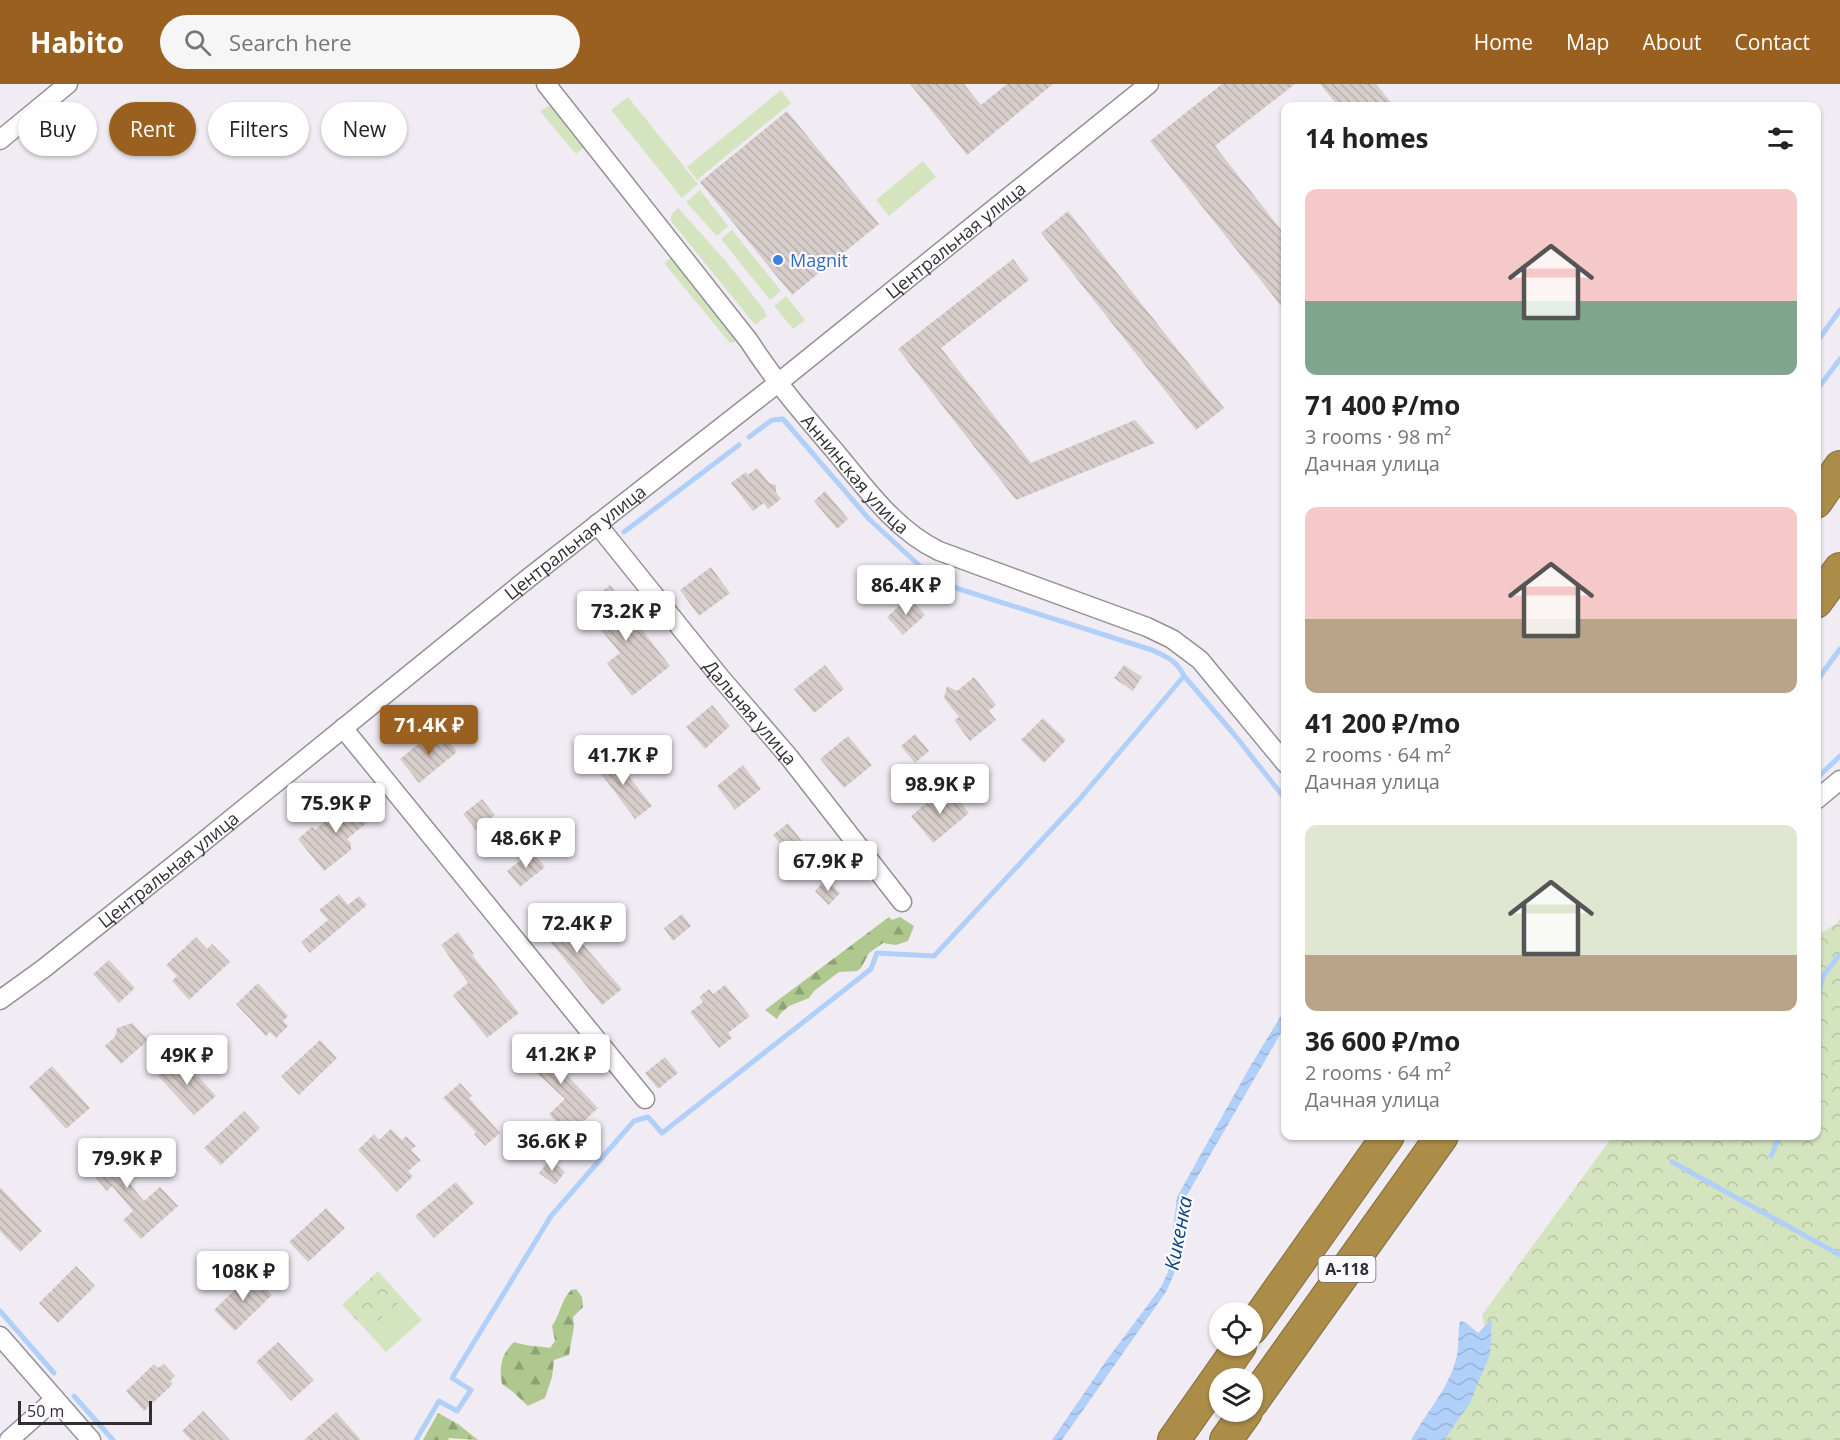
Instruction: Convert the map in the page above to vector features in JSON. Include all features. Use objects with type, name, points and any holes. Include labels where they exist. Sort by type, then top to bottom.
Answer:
[{"type":"highway","points":[[1821,495],[1840,467]]},
{"type":"highway","points":[[1821,595],[1840,569]]},
{"type":"highway","name":"А-118","points":[[1263,1312],[1385,1140]]},
{"type":"highway","name":"А-118","points":[[1263,1387],[1439,1140]]},
{"type":"highway","points":[[1174,1440],[1233,1356]]},
{"type":"highway","points":[[1226,1440],[1239,1422]]},
{"type":"street","points":[[0,140],[68,84]]},
{"type":"street","name":"Аннинская улица","points":[[546,84],[742,332],[778,383],[897,523],[939,551],[1148,627],[1172,639],[1200,660],[1281,758]]},
{"type":"street","name":"Центральная улица","points":[[0,1000],[194,850],[597,524],[778,383],[1149,84]]},
{"type":"street","name":"Дальняя улица","points":[[597,524],[720,677],[789,758],[902,902]]},
{"type":"street","points":[[343,728],[645,1100]]},
{"type":"street","points":[[1821,796],[1840,780]]},
{"type":"street","points":[[0,1336],[91,1440]]},
{"type":"street","points":[[9,1440],[55,1399]]},
{"type":"green space","points":[[781,90],[791,103],[697,180],[687,167]]},
{"type":"green space","points":[[628,97],[698,184],[682,198],[611,110]]},
{"type":"green space","points":[[553,106],[583,144],[583,148],[576,154],[540,111]]},
{"type":"green space","points":[[923,161],[936,177],[889,216],[876,200]]},
{"type":"green space","points":[[700,190],[728,226],[717,236],[686,202]]},
{"type":"green space","points":[[678,208],[724,259],[763,308],[767,316],[755,325],[671,221],[671,215]]},
{"type":"green space","points":[[732,230],[781,291],[770,300],[721,239]]},
{"type":"green space","points":[[672,257],[740,338],[733,343],[729,342],[664,263]]},
{"type":"green space","points":[[786,296],[805,320],[793,329],[774,306]]},
{"type":"green space","points":[[889,917],[892,920],[900,917],[914,926],[908,941],[896,945],[883,943],[869,953],[857,971],[839,972],[814,991],[809,998],[789,1006],[777,1019],[765,1010]]},
{"type":"green space","points":[[1840,918],[1840,1440],[1437,1440],[1485,1327],[1482,1315],[1610,1140],[1821,1140],[1821,933],[1837,923]]},
{"type":"green space","points":[[378,1271],[403,1299],[367,1331],[342,1305]]},
{"type":"green space","points":[[576,1289],[582,1297],[583,1307],[573,1317],[574,1326],[569,1355],[554,1360],[552,1377],[545,1398],[528,1406],[502,1384],[501,1367],[504,1356],[514,1342],[550,1348],[555,1341],[552,1326],[567,1294]]},
{"type":"green space","points":[[403,1299],[422,1320],[386,1352],[367,1331]]},
{"type":"green space","points":[[438,1413],[458,1424],[478,1440],[448,1438],[449,1440],[423,1440]]},
{"type":"water","name":"Кикенка","points":[[1281,1016],[1281,1033],[1183,1202],[1174,1274],[1166,1292],[1062,1440],[1052,1440],[1106,1361],[1161,1287],[1168,1272],[1177,1197]]},
{"type":"water","points":[[1492,1319],[1490,1354],[1470,1403],[1444,1440],[1411,1440],[1451,1374],[1457,1352],[1460,1321],[1465,1322],[1478,1333]]},
{"type":"building","points":[[910,84],[964,84],[981,105],[1007,84],[1053,84],[967,155]]},
{"type":"building","points":[[1222,84],[1295,84],[1215,146],[1281,230],[1281,306],[1150,141]]},
{"type":"building","points":[[1320,84],[1376,84],[1391,102],[1335,102]]},
{"type":"building","points":[[787,111],[879,224],[792,295],[700,182]]},
{"type":"building","points":[[1068,211],[1224,408],[1196,430],[1041,233]]},
{"type":"building","points":[[1013,259],[1029,280],[941,348],[1031,463],[1135,420],[1155,443],[1016,500],[898,349]]},
{"type":"building","points":[[757,468],[769,483],[776,485],[776,492],[781,499],[768,509],[764,503],[753,511],[731,483],[746,472],[748,475]]},
{"type":"building","points":[[825,491],[848,519],[837,529],[814,501]]},
{"type":"building","points":[[711,567],[730,593],[699,616],[680,590]]},
{"type":"building","points":[[610,585],[670,666],[632,696],[607,663],[620,653],[583,608]]},
{"type":"building","points":[[909,597],[925,615],[903,635],[887,617]]},
{"type":"building","points":[[825,665],[844,689],[814,713],[794,689]]},
{"type":"building","points":[[1124,665],[1142,677],[1133,691],[1114,678]]},
{"type":"building","points":[[974,677],[996,705],[989,711],[996,720],[970,741],[954,720],[959,717],[944,698],[947,686],[957,691]]},
{"type":"building","points":[[712,705],[730,726],[705,749],[686,727]]},
{"type":"building","points":[[1043,718],[1066,740],[1044,763],[1021,740]]},
{"type":"building","points":[[438,728],[457,752],[419,783],[400,759]]},
{"type":"building","points":[[915,734],[929,751],[915,763],[901,746]]},
{"type":"building","points":[[848,736],[872,765],[844,788],[820,759]]},
{"type":"building","points":[[610,752],[652,806],[635,819],[594,764]]},
{"type":"building","points":[[743,765],[761,789],[735,810],[717,786]]},
{"type":"building","points":[[947,786],[969,813],[933,843],[911,816]]},
{"type":"building","points":[[357,796],[374,817],[347,839],[351,844],[351,850],[324,871],[298,839],[312,827],[315,830]]},
{"type":"building","points":[[482,799],[495,815],[476,830],[463,814]]},
{"type":"building","points":[[788,823],[807,848],[793,859],[773,835]]},
{"type":"building","points":[[532,851],[545,867],[520,887],[507,871]]},
{"type":"building","points":[[826,879],[840,893],[829,905],[815,891]]},
{"type":"building","points":[[339,894],[348,905],[359,896],[367,905],[310,953],[301,942],[328,920],[319,910]]},
{"type":"building","points":[[560,904],[578,926],[571,931],[622,989],[602,1005],[535,923]]},
{"type":"building","points":[[682,914],[691,926],[673,941],[664,928]]},
{"type":"building","points":[[458,932],[474,954],[472,955],[519,1013],[487,1038],[453,995],[468,983],[441,945]]},
{"type":"building","points":[[196,937],[207,949],[212,944],[230,962],[189,1000],[172,981],[177,976],[166,965]]},
{"type":"building","points":[[109,960],[135,988],[119,1003],[93,974]]},
{"type":"building","points":[[258,983],[288,1016],[283,1021],[288,1026],[276,1038],[270,1032],[266,1036],[236,1004]]},
{"type":"building","points":[[725,985],[750,1016],[728,1033],[732,1038],[719,1048],[690,1012],[703,1002],[699,997],[709,989],[713,994]]},
{"type":"building","points":[[132,1023],[148,1040],[121,1064],[105,1046],[115,1037],[117,1028]]},
{"type":"building","points":[[540,1038],[558,1055],[565,1048],[575,1058],[563,1071],[598,1108],[569,1135],[549,1114],[565,1099],[521,1058]]},
{"type":"building","points":[[320,1040],[337,1058],[299,1095],[281,1076]]},
{"type":"building","points":[[180,1056],[216,1096],[194,1115],[158,1076]]},
{"type":"building","points":[[665,1057],[678,1073],[658,1089],[645,1073]]},
{"type":"building","points":[[52,1066],[90,1108],[66,1129],[29,1087]]},
{"type":"building","points":[[460,1083],[472,1096],[469,1098],[500,1133],[485,1146],[474,1134],[476,1132],[443,1098]]},
{"type":"building","points":[[244,1111],[260,1128],[221,1165],[204,1148]]},
{"type":"building","points":[[391,1129],[402,1140],[406,1136],[416,1146],[411,1150],[421,1160],[408,1171],[413,1176],[397,1192],[358,1150],[374,1134],[379,1140]]},
{"type":"building","points":[[101,1137],[130,1171],[123,1176],[144,1201],[160,1187],[178,1206],[141,1239],[123,1220],[133,1211],[112,1186],[107,1191],[77,1156]]},
{"type":"building","points":[[550,1159],[565,1172],[555,1185],[539,1173]]},
{"type":"building","points":[[456,1182],[474,1203],[434,1238],[415,1216]]},
{"type":"building","points":[[0,1187],[42,1231],[20,1252],[0,1231]]},
{"type":"building","points":[[326,1208],[345,1228],[308,1262],[289,1242]]},
{"type":"building","points":[[76,1266],[95,1286],[58,1323],[39,1303]]},
{"type":"building","points":[[251,1274],[272,1295],[235,1331],[214,1310]]},
{"type":"building","points":[[278,1342],[314,1380],[291,1401],[256,1362]]},
{"type":"building","points":[[154,1364],[158,1368],[164,1364],[175,1376],[170,1381],[173,1384],[144,1411],[126,1391]]},
{"type":"building","points":[[203,1411],[230,1440],[191,1440],[182,1431]]},
{"type":"building","points":[[336,1412],[361,1440],[304,1440]]},
{"type":"waterway","points":[[1821,336],[1840,310]]},
{"type":"waterway","points":[[1821,384],[1840,359]]},
{"type":"waterway","points":[[749,437],[772,420],[783,419],[869,519],[923,569],[956,588],[1152,650],[1171,660],[1281,794]]},
{"type":"waterway","points":[[624,532],[739,445]]},
{"type":"waterway","points":[[1821,675],[1840,649]]},
{"type":"waterway","points":[[416,1440],[439,1401],[457,1411],[471,1390],[452,1378],[551,1216],[634,1121],[648,1117],[662,1133],[871,969],[877,953],[934,956],[1078,801],[1184,676]]},
{"type":"waterway","points":[[1821,774],[1840,756]]},
{"type":"waterway","points":[[1821,984],[1823,976],[1840,954]]},
{"type":"waterway","points":[[1771,1156],[1778,1140]]},
{"type":"waterway","points":[[1672,1162],[1840,1255]]},
{"type":"waterway","points":[[0,1311],[54,1373]]},
{"type":"waterway","points":[[74,1396],[113,1440]]},
{"type":"place","name":"Magnit","points":[[778,260]]}]
